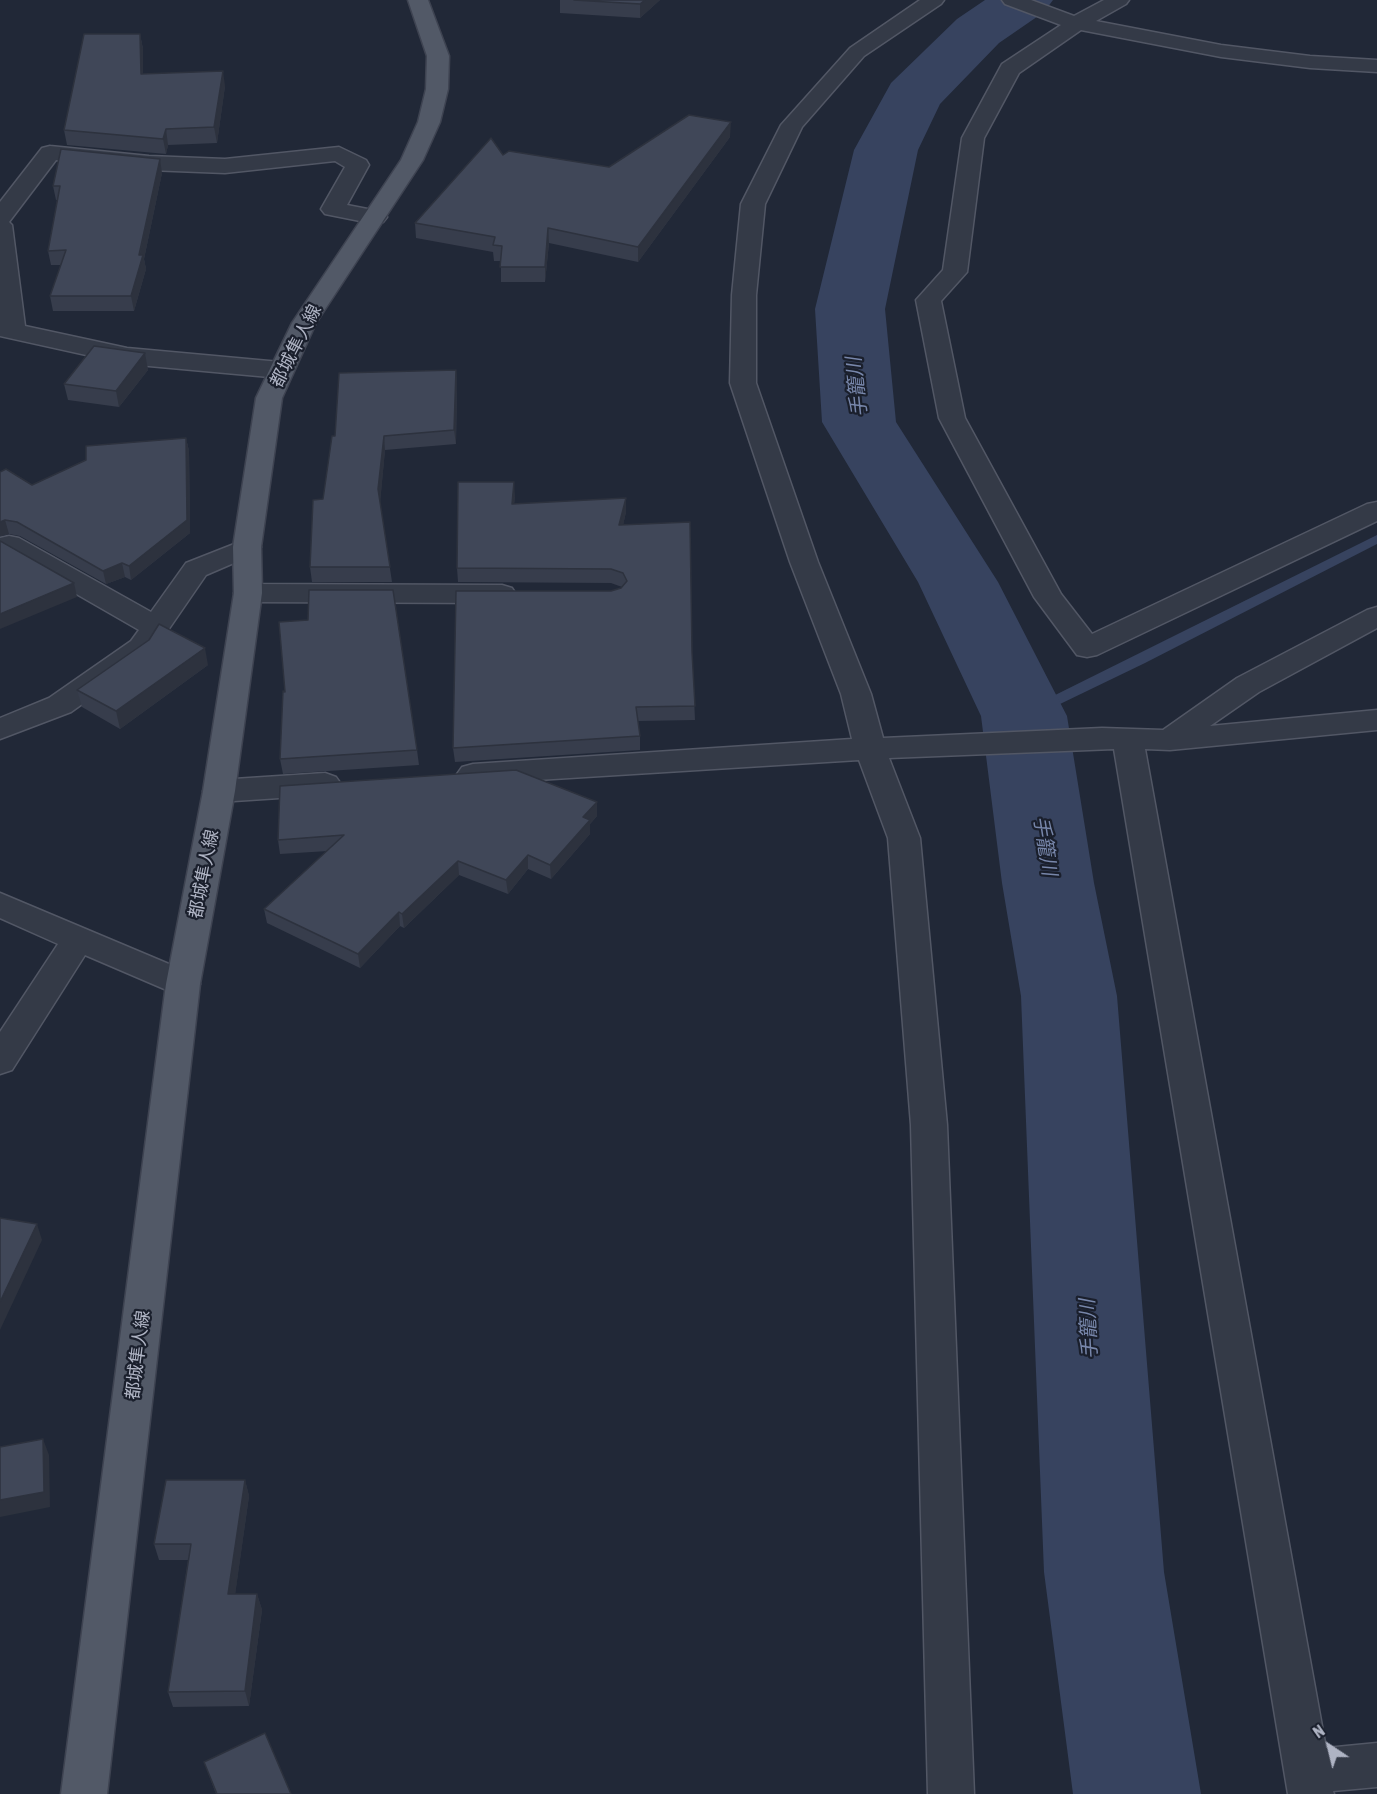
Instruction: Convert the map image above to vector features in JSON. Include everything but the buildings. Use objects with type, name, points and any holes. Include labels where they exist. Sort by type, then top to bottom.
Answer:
[{"type":"main road","name":"都城隼人線","points":[[84,1794],[183,984],[219,791],[248,592],[247,547],[269,398],[280,370],[304,323],[412,160],[429,122],[437,89],[438,56],[418,0]]},
{"type":"street","points":[[934,0],[857,52],[792,125],[753,204],[744,295],[743,383],[804,562],[856,694],[870,748],[904,838],[929,1125],[951,1794]]},
{"type":"street","points":[[1012,0],[1074,23],[1221,51],[1310,62],[1377,66]]},
{"type":"street","points":[[1119,0],[1074,23],[1010,69],[973,138],[956,272],[928,300],[952,418],[1048,597],[1087,648],[1377,510]]},
{"type":"street","points":[[0,218],[50,153],[71,130]]},
{"type":"street","points":[[50,153],[149,164],[225,166],[339,154],[358,165],[333,209],[375,217]]},
{"type":"street","points":[[0,225],[7,329],[127,356],[280,370]]},
{"type":"street","points":[[9,544],[156,627]]},
{"type":"street","points":[[0,729],[60,705],[141,648],[196,568],[247,547]]},
{"type":"street","points":[[248,592],[529,594]]},
{"type":"street","points":[[1170,740],[1248,685],[1377,616]]},
{"type":"street","points":[[444,776],[942,744],[1115,738],[1170,740],[1377,720]]},
{"type":"street","points":[[1115,738],[1309,1783],[1377,1765]]},
{"type":"street","points":[[219,791],[350,782]]},
{"type":"street","points":[[0,905],[183,984]]},
{"type":"street","points":[[0,1061],[78,939]]},
{"type":"waterway","name":"手籠川","points":[[1024,0],[978,31],[913,96],[886,150],[850,309],[859,422],[958,582],[1024,716],[1048,883],[1069,996],[1104,1572],[1137,1794]]},
{"type":"waterway","points":[[1024,716],[1140,660],[1377,539]]}]
